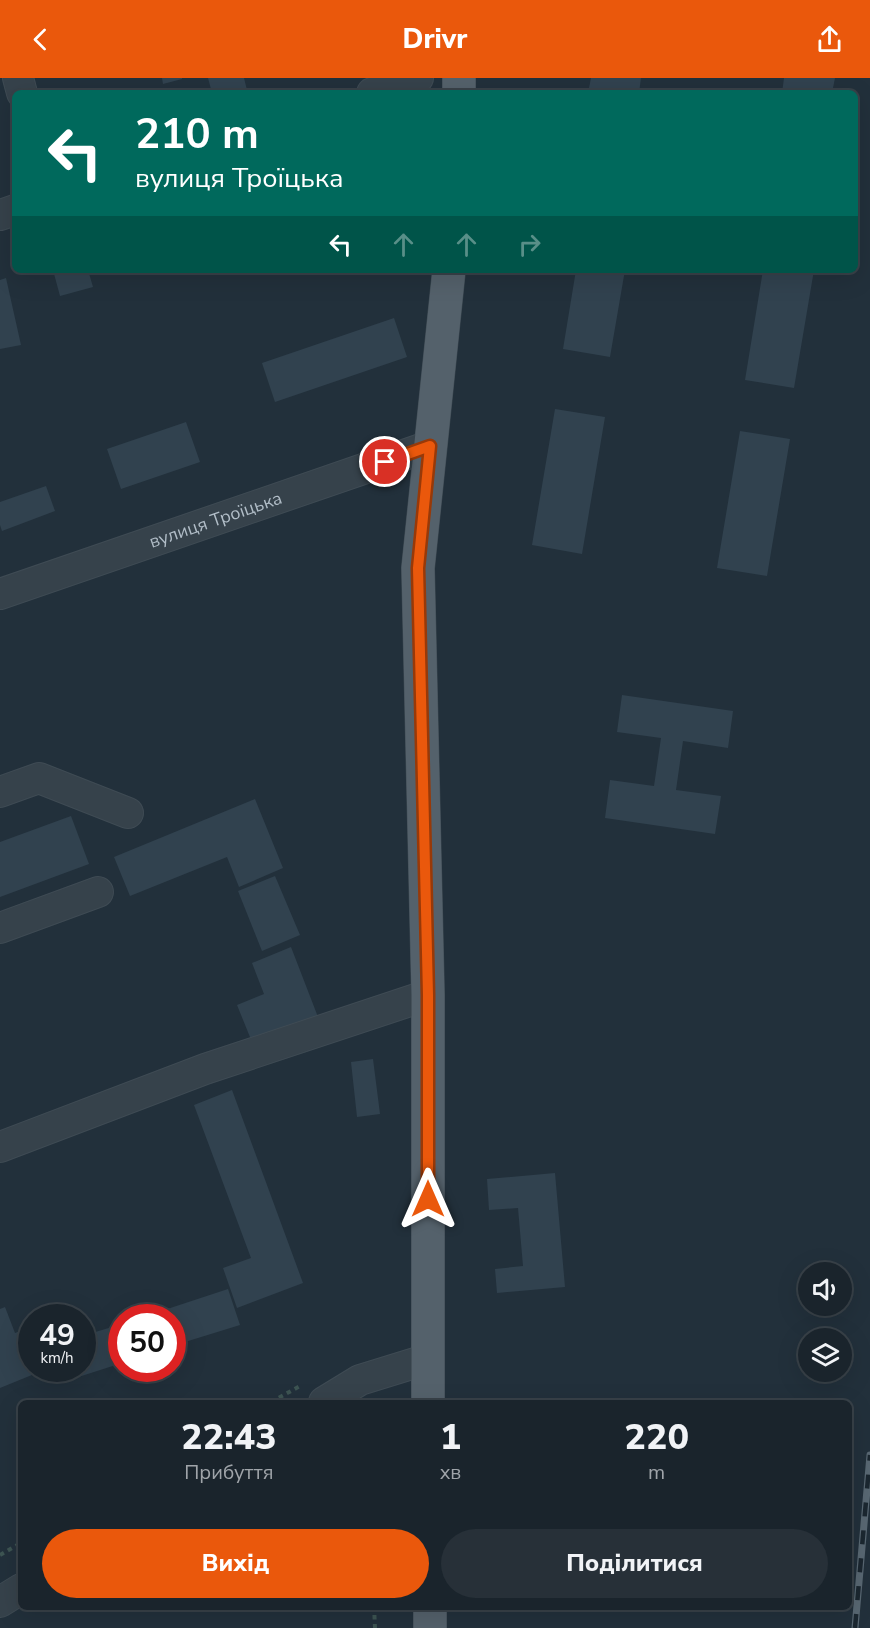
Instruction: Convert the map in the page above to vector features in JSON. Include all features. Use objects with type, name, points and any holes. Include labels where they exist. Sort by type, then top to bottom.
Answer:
[{"type":"main road","points":[[428,1400],[428,995],[418,568],[449,273]]},
{"type":"main road","points":[[430,1610],[430,1628]]},
{"type":"street","points":[[381,90],[418,78]]},
{"type":"street","name":"вулиця Троїцька","points":[[0,594],[430,446]]},
{"type":"street","points":[[0,792],[39,778],[128,813]]},
{"type":"street","points":[[0,928],[98,892]]},
{"type":"street","points":[[0,1147],[205,1069],[428,995]]},
{"type":"street","points":[[327,1400],[360,1380],[428,1359]]},
{"type":"street","points":[[0,1602],[18,1591]]},
{"type":"path","points":[[0,1555],[18,1545]]},
{"type":"path","points":[[374,1610],[375,1628]]},
{"type":"building","points":[[162,78],[182,78],[182,79],[163,84]]},
{"type":"building","points":[[208,78],[244,78],[247,90],[211,90]]},
{"type":"building","points":[[591,78],[641,78],[639,90],[589,90]]},
{"type":"building","points":[[784,78],[835,78],[833,90],[782,90]]},
{"type":"building","points":[[54,273],[89,273],[93,287],[60,296]]},
{"type":"building","points":[[576,273],[624,273],[610,357],[563,349]]},
{"type":"building","points":[[763,273],[813,273],[794,388],[745,380]]},
{"type":"building","points":[[6,278],[21,345],[0,349],[0,280]]},
{"type":"building","points":[[394,318],[407,357],[275,402],[262,363]]},
{"type":"building","points":[[555,409],[605,417],[582,554],[532,545]]},
{"type":"building","points":[[186,422],[200,462],[121,489],[107,449]]},
{"type":"building","points":[[740,431],[790,439],[767,576],[717,568]]},
{"type":"building","points":[[46,486],[55,511],[2,531],[0,502]]},
{"type":"building","points":[[622,695],[733,711],[728,748],[683,741],[676,790],[721,796],[715,834],[605,818],[610,780],[654,786],[661,738],[617,732]]},
{"type":"building","points":[[255,799],[283,868],[239,887],[227,857],[130,896],[114,857]]},
{"type":"building","points":[[71,816],[89,864],[0,897],[0,842]]},
{"type":"building","points":[[275,876],[300,935],[262,951],[238,891]]},
{"type":"building","points":[[291,947],[318,1017],[252,1042],[237,1005],[264,994],[252,963]]},
{"type":"building","points":[[373,1059],[380,1114],[357,1117],[351,1062]]},
{"type":"building","points":[[232,1090],[303,1283],[237,1308],[223,1268],[251,1258],[194,1105]]},
{"type":"building","points":[[555,1173],[565,1287],[497,1293],[495,1269],[523,1266],[518,1208],[489,1210],[487,1179]]},
{"type":"building","points":[[228,1289],[240,1325],[186,1342],[186,1304],[182,1304]]},
{"type":"building","points":[[5,1307],[15,1333],[18,1332],[18,1381],[0,1388],[0,1309]]},
{"type":"building","points":[[108,1328],[108,1367],[96,1371],[96,1332]]},
{"type":"railway","points":[[855,1628],[870,1455]]},
{"type":"route","points":[[385,462],[430,446],[418,568],[428,995],[428,1199]]}]
